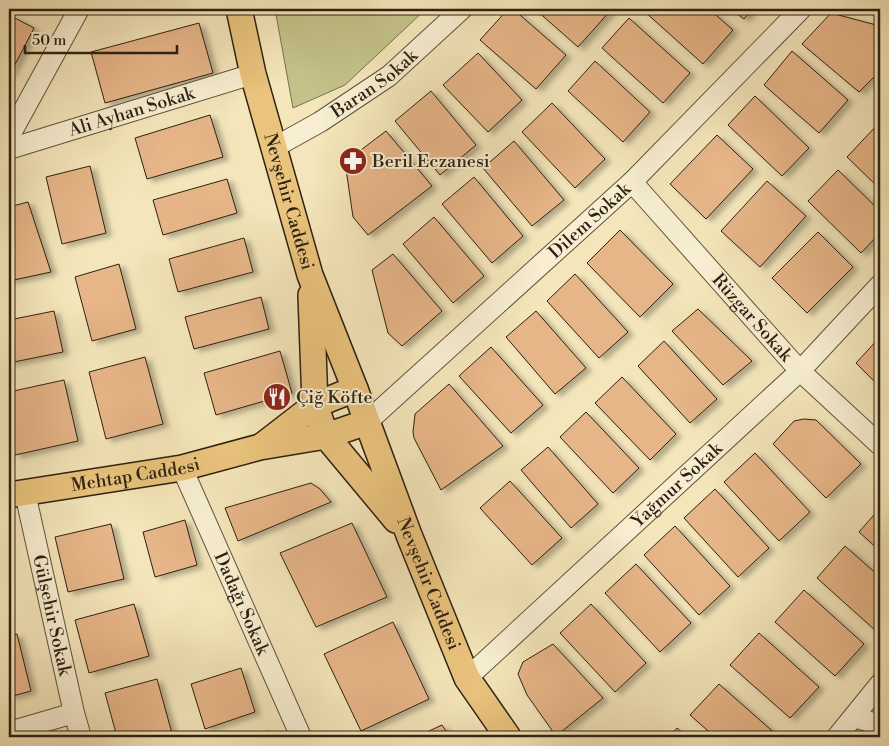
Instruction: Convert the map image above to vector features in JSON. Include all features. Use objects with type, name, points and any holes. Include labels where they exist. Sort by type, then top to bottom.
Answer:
[{"type":"main road","name":"Nevşehir Caddesi","points":[[239,9],[253,74],[310,275],[409,535],[467,678],[508,737]]},
{"type":"main road","points":[[310,275],[315,405],[326,436],[409,535]]},
{"type":"main road","points":[[260,448],[315,405],[355,389]]},
{"type":"main road","name":"Mehtap Caddesi","points":[[17,494],[182,468],[260,448],[326,436],[367,422]]},
{"type":"street","points":[[9,137],[79,9]]},
{"type":"street","name":"Baran Sokak","points":[[275,147],[320,122],[389,76],[462,9]]},
{"type":"street","name":"Dilem Sokak","points":[[367,422],[632,182],[801,9]]},
{"type":"street","name":"Ali Ayhan Sokak","points":[[9,149],[253,74]]},
{"type":"street","name":"Rüzgar Sokak","points":[[632,182],[800,372],[880,445]]},
{"type":"street","name":"Yağmur Sokak","points":[[467,678],[800,372],[880,285]]},
{"type":"street","name":"Dadağı Sokak","points":[[182,468],[301,737]]},
{"type":"street","name":"Gülşehir Sokak","points":[[17,494],[81,737]]},
{"type":"street","points":[[837,737],[880,684]]},
{"type":"street","points":[[9,732],[74,713]]},
{"type":"street","points":[[854,717],[880,725]]},
{"type":"shaded area","points":[[275,9],[426,9],[345,85],[293,108]]},
{"type":"building","points":[[508,9],[513,9],[566,55],[536,89],[480,40]]},
{"type":"building","points":[[535,9],[610,9],[611,10],[578,47]]},
{"type":"building","points":[[646,9],[709,9],[733,30],[703,64],[644,11]]},
{"type":"building","points":[[731,9],[752,9],[744,19]]},
{"type":"building","points":[[831,13],[880,26],[880,71],[859,92],[802,44]]},
{"type":"building","points":[[9,15],[34,28],[9,76]]},
{"type":"building","points":[[629,18],[690,73],[663,103],[602,48]]},
{"type":"building","points":[[199,23],[213,73],[105,103],[91,52]]},
{"type":"building","points":[[792,51],[848,100],[819,133],[764,85]]},
{"type":"building","points":[[478,53],[522,100],[488,132],[443,85]]},
{"type":"building","points":[[595,61],[650,112],[623,142],[568,91]]},
{"type":"building","points":[[431,91],[476,145],[440,175],[395,121]]},
{"type":"building","points":[[755,96],[809,148],[782,176],[728,125]]},
{"type":"building","points":[[552,103],[605,159],[575,188],[522,132]]},
{"type":"building","points":[[210,115],[223,157],[147,179],[135,138]]},
{"type":"building","points":[[878,124],[880,126],[880,189],[847,157]]},
{"type":"building","points":[[386,131],[432,186],[368,235],[353,217],[345,162]]},
{"type":"building","points":[[717,135],[753,169],[706,219],[670,184]]},
{"type":"building","points":[[514,141],[564,200],[532,226],[483,168]]},
{"type":"building","points":[[90,166],[106,233],[62,244],[46,177]]},
{"type":"building","points":[[838,170],[880,211],[880,233],[861,253],[808,201]]},
{"type":"building","points":[[474,177],[523,236],[492,263],[442,204]]},
{"type":"building","points":[[227,179],[237,213],[163,235],[153,200]]},
{"type":"building","points":[[767,181],[806,216],[760,267],[721,231]]},
{"type":"building","points":[[28,202],[51,272],[9,281],[9,222],[12,218],[9,207]]},
{"type":"building","points":[[434,217],[484,276],[453,303],[403,244]]},
{"type":"building","points":[[620,230],[673,284],[640,317],[587,263]]},
{"type":"building","points":[[818,232],[853,267],[807,313],[772,278]]},
{"type":"building","points":[[244,238],[253,272],[178,292],[169,259]]},
{"type":"building","points":[[393,254],[442,311],[402,346],[388,333],[372,270]]},
{"type":"building","points":[[119,264],[136,329],[92,341],[75,277]]},
{"type":"building","points":[[575,274],[628,332],[599,358],[547,301]]},
{"type":"building","points":[[261,297],[269,329],[194,349],[185,317]]},
{"type":"building","points":[[698,309],[752,361],[723,385],[672,331]]},
{"type":"building","points":[[54,311],[63,352],[9,363],[9,320]]},
{"type":"building","points":[[536,311],[586,368],[555,394],[506,337]]},
{"type":"building","points":[[880,337],[880,387],[856,363]]},
{"type":"building","points":[[664,341],[717,399],[690,423],[638,366]]},
{"type":"building","points":[[491,347],[543,405],[511,433],[459,376]]},
{"type":"building","points":[[280,351],[292,393],[216,415],[204,373]]},
{"type":"building","points":[[145,357],[163,424],[106,439],[89,372]]},
{"type":"building","points":[[622,377],[676,434],[650,460],[595,403]]},
{"type":"building","points":[[64,380],[78,441],[15,455],[9,427],[9,392]]},
{"type":"building","points":[[449,384],[503,446],[441,490],[414,438],[413,432],[415,414]]},
{"type":"building","points":[[586,412],[639,468],[613,493],[560,437]]},
{"type":"building","points":[[804,419],[816,420],[861,464],[826,498],[773,444],[794,421]]},
{"type":"building","points":[[548,447],[598,504],[571,528],[521,470]]},
{"type":"building","points":[[755,453],[810,512],[779,541],[724,482]]},
{"type":"building","points":[[510,481],[562,538],[532,565],[480,508]]},
{"type":"building","points":[[311,483],[320,489],[331,502],[238,541],[225,508]]},
{"type":"building","points":[[715,489],[769,548],[738,577],[684,518]]},
{"type":"building","points":[[880,508],[880,551],[859,532]]},
{"type":"building","points":[[185,520],[197,565],[155,577],[143,532]]},
{"type":"building","points":[[352,523],[387,597],[316,627],[280,553]]},
{"type":"building","points":[[111,524],[124,579],[68,592],[55,537]]},
{"type":"building","points":[[675,526],[730,586],[699,615],[644,555]]},
{"type":"building","points":[[845,546],[880,577],[880,627],[876,631],[817,578]]},
{"type":"building","points":[[636,564],[691,623],[660,652],[605,593]]},
{"type":"building","points":[[804,590],[864,644],[835,676],[775,622]]},
{"type":"building","points":[[134,604],[149,656],[89,673],[75,620]]},
{"type":"building","points":[[591,604],[646,663],[615,692],[560,633]]},
{"type":"building","points":[[393,622],[429,699],[361,731],[324,654]]},
{"type":"building","points":[[759,633],[819,687],[790,718],[730,665]]},
{"type":"building","points":[[17,634],[31,691],[9,697],[9,636]]},
{"type":"building","points":[[553,644],[603,698],[556,736],[527,695],[518,674],[523,662]]},
{"type":"building","points":[[241,668],[255,712],[205,729],[191,684]]},
{"type":"building","points":[[157,679],[173,737],[117,737],[105,693]]},
{"type":"building","points":[[719,684],[779,737],[715,737],[690,715]]},
{"type":"building","points":[[442,725],[450,737],[416,737]]},
{"type":"building","points":[[677,728],[688,737],[669,737]]},
{"type":"building","points":[[268,731],[270,737],[245,737]]},
{"type":"place","name":"Beril Eczanesi","points":[[353,161]]},
{"type":"place","name":"Çiğ Köfte","points":[[277,397]]}]
